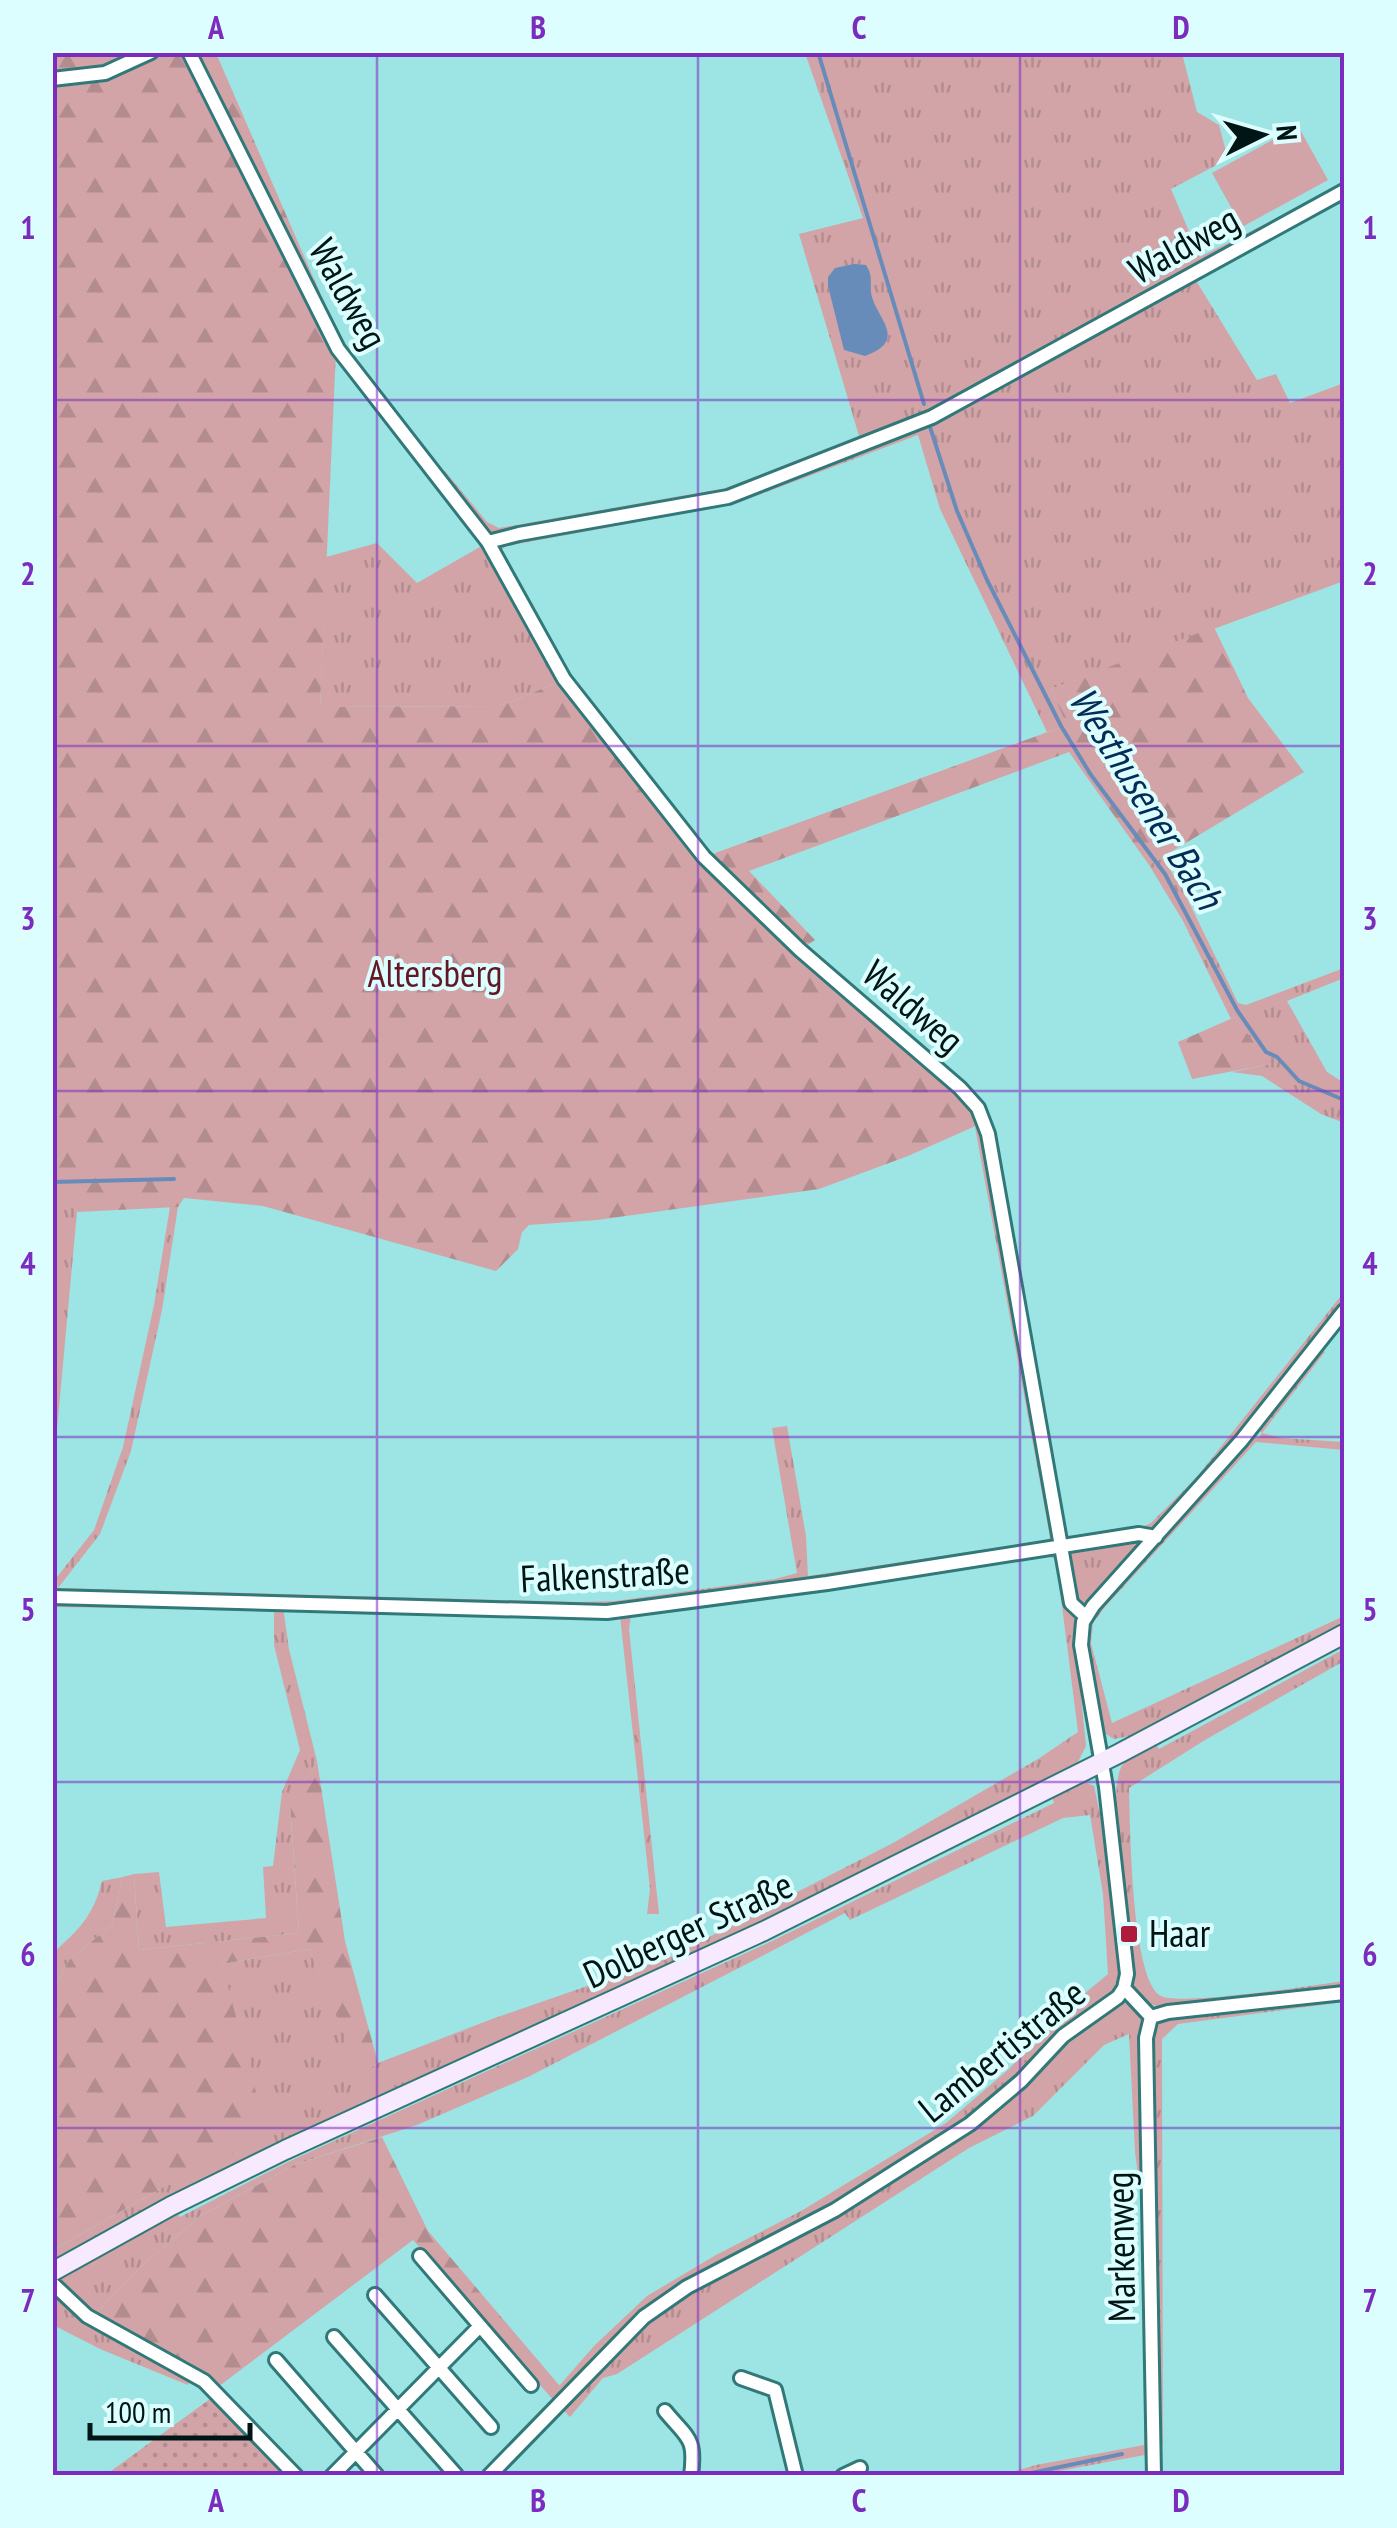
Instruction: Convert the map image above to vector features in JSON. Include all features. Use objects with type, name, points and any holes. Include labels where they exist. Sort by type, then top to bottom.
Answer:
[{"type":"main road","name":"Dolberger Straße","points":[[52,2272],[244,2170],[712,1957],[1102,1762],[1344,1634]]},
{"type":"street","points":[[52,80],[106,73],[150,52]]},
{"type":"street","name":"Waldweg","points":[[189,52],[338,349],[488,542],[564,679],[704,857],[800,950],[960,1088],[978,1108],[988,1134],[1071,1603],[1085,1616]]},
{"type":"street","name":"Waldweg","points":[[488,542],[728,497],[932,418],[1344,191]]},
{"type":"street","points":[[1085,1616],[1241,1442],[1344,1311]]},
{"type":"street","name":"Falkenstraße","points":[[52,1597],[607,1612],[827,1583],[1139,1534],[1156,1537]]},
{"type":"street","name":"Lambertistraße","points":[[489,2476],[644,2318],[687,2287],[835,2210],[970,2124],[1021,2082],[1063,2036],[1118,1997],[1127,1974],[1102,1762],[1081,1644],[1085,1616]]},
{"type":"street","points":[[1124,1988],[1151,2017],[1344,1992]]},
{"type":"street","name":"Markenweg","points":[[1151,2017],[1146,2038],[1154,2476]]},
{"type":"street","points":[[420,2256],[531,2385]]},
{"type":"street","points":[[52,2283],[76,2307],[204,2381],[296,2476]]},
{"type":"street","points":[[376,2295],[490,2427]]},
{"type":"street","points":[[332,2476],[480,2326]]},
{"type":"street","points":[[334,2337],[456,2475]]},
{"type":"street","points":[[276,2360],[376,2476]]},
{"type":"street","points":[[742,2378],[776,2390],[796,2476]]},
{"type":"street","points":[[666,2411],[690,2438],[694,2451],[691,2476]]},
{"type":"street","points":[[843,2476],[860,2468]]},
{"type":"green space","name":"Altersberg","points":[[53,53],[216,53],[343,346],[336,351],[320,707],[500,706],[563,680],[707,856],[1067,725],[1051,689],[1214,627],[1248,698],[1304,772],[1149,865],[1069,752],[749,871],[815,940],[803,948],[958,1090],[980,1124],[819,1189],[597,1220],[529,1225],[522,1232],[518,1249],[496,1271],[263,1206],[184,1198],[178,1207],[77,1212],[65,1201],[53,1201]]},
{"type":"green space","points":[[805,53],[1182,53],[1197,112],[1219,125],[1228,159],[1171,189],[1200,257],[1344,184],[934,413],[728,493],[496,535],[485,532],[439,475],[445,471],[487,522],[499,528],[726,488],[859,436],[799,234],[863,218]]},
{"type":"green space","points":[[1298,126],[1328,180],[1242,227],[1212,173]]},
{"type":"green space","points":[[1195,279],[1257,380],[1276,374],[1290,403],[1344,383],[1344,581],[1051,689],[1068,725],[1047,732],[940,509],[918,435],[735,504],[506,546],[502,550],[505,563],[498,550],[505,540],[728,499],[916,428]]},
{"type":"green space","points":[[377,543],[417,583],[485,544],[563,680],[500,706],[320,707],[326,557]]},
{"type":"green space","points":[[1162,857],[1183,890],[1238,1003],[1246,1005],[1344,968],[1344,978],[1287,1001],[1327,1072],[1344,1083],[1344,1123],[1321,1114],[1262,1076],[1232,1072],[1269,1064],[1235,1017],[1231,1019],[1183,921],[1149,865]]},
{"type":"green space","points":[[1235,1017],[1270,1064],[1192,1079],[1178,1042]]},
{"type":"green space","points":[[980,1124],[1054,1535],[1049,1544],[827,1580],[605,1608],[58,1591],[57,1579],[53,1582],[52,1577],[57,1577],[94,1530],[123,1447],[154,1305],[170,1207],[178,1207],[162,1310],[131,1451],[100,1534],[58,1588],[579,1602],[615,1601],[775,1579],[797,1573],[772,1428],[787,1426],[806,1536],[808,1576],[1048,1540],[975,1127]]},
{"type":"green space","points":[[53,1201],[65,1201],[77,1212],[53,1473]]},
{"type":"green space","points":[[1344,1292],[1344,1301],[1236,1439],[1156,1530],[1135,1530],[1151,1523],[1196,1478]]},
{"type":"green space","points":[[1321,1349],[1325,1352],[1262,1433],[1257,1428]]},
{"type":"green space","points":[[1262,1433],[1344,1442],[1344,1450],[1256,1442],[1105,1607],[1093,1623],[1091,1643],[1112,1723],[1344,1616],[1344,1627],[1130,1736],[1114,1739],[1106,1734],[1090,1672],[1088,1641],[1096,1611],[1250,1437],[1259,1438]]},
{"type":"green space","points":[[1138,1537],[1144,1541],[1088,1604],[1084,1607],[1075,1603],[1066,1550]]},
{"type":"green space","points":[[1045,1553],[1056,1558],[1076,1618],[1086,1746],[1078,1762],[758,1927],[53,2263],[53,2250],[160,2189],[245,2132],[222,1964],[309,1949],[361,2073],[492,2019],[668,1958],[893,1843],[1078,1732],[1056,1559],[1043,1555],[631,1615],[629,1629],[659,1914],[647,1914],[650,1889],[620,1616],[506,1613],[630,1615]]},
{"type":"green space","points":[[53,1602],[283,1607],[289,1649],[317,1761],[290,1805],[299,1933],[139,1950],[134,1874],[159,1872],[166,1927],[266,1918],[263,1867],[273,1866],[282,1792],[300,1750],[274,1645],[274,1610],[53,1607]]},
{"type":"green space","points":[[1344,1649],[1344,1661],[1129,1788],[1138,1933],[1151,1984],[1161,1996],[1220,1997],[1344,1981],[1344,1989],[1166,2009],[1147,2003],[1133,1988],[1120,1871],[1116,1805],[1123,1764],[1155,1743],[1159,1749]]},
{"type":"green space","points":[[317,1761],[345,1941],[378,2063],[360,2074],[309,1949],[222,1964],[264,2122],[245,2132],[248,2146],[160,2189],[53,2250],[53,1991],[69,1960],[112,1925],[123,1877],[134,1874],[139,1950],[299,1933],[290,1804]]},
{"type":"green space","points":[[1084,1782],[1094,1786],[1105,1837],[1120,1958],[1120,1976],[1111,1992],[1060,2033],[1017,2079],[966,2120],[832,2205],[684,2282],[565,2392],[559,2386],[647,2296],[801,2211],[946,2123],[1009,2069],[1060,2014],[1108,1974],[1103,1894],[1090,1815],[1063,1818],[850,1920],[845,1913],[528,2077],[417,2125],[294,2165],[199,2217],[144,2264],[94,2315],[57,2277],[175,2211],[180,2217],[290,2161],[770,1942],[1054,1803],[1052,1797]]},
{"type":"green space","points":[[123,1877],[112,1925],[69,1960],[53,1991],[53,1953],[84,1921],[102,1881]]},
{"type":"green space","points":[[1344,1996],[1344,2002],[1178,2024],[1162,2039],[1163,2443],[1157,2458],[1150,2036],[1157,2022],[1170,2017]]},
{"type":"green space","points":[[1129,2003],[1141,2014],[1149,2206],[1150,2454],[1038,2475],[1001,2475],[1144,2445],[1142,2206],[1129,2034],[1104,2045],[1033,2116],[969,2148],[617,2374],[603,2378],[570,2417],[563,2410],[648,2321],[690,2292],[836,2216],[974,2126],[1065,2042],[1117,2004]]},
{"type":"green space","points":[[382,2137],[428,2231],[565,2392],[555,2402],[413,2240],[218,2387],[193,2368],[94,2315],[144,2264],[199,2217],[294,2165]]},
{"type":"green space","points":[[53,2296],[81,2320],[185,2373],[191,2379],[188,2385],[57,2327],[53,2324]]},
{"type":"green space","points":[[214,2396],[287,2475],[115,2476],[111,2471]]},
{"type":"water","points":[[866,265],[868,269],[872,297],[888,337],[878,350],[865,356],[844,350],[828,286],[828,277],[835,268]]},
{"type":"waterway","name":"Westhusener Bach","points":[[818,52],[924,404]]},
{"type":"waterway","name":"Westhusener Bach","points":[[930,427],[957,511],[987,580],[1061,726],[1091,775],[1165,874],[1237,1010],[1266,1052],[1277,1057],[1299,1081],[1344,1100]]},
{"type":"waterway","points":[[52,1182],[174,1179]]},
{"type":"waterway","points":[[1017,2476],[1122,2454]]},
{"type":"place","name":"Haar","points":[[1129,1934]]}]
